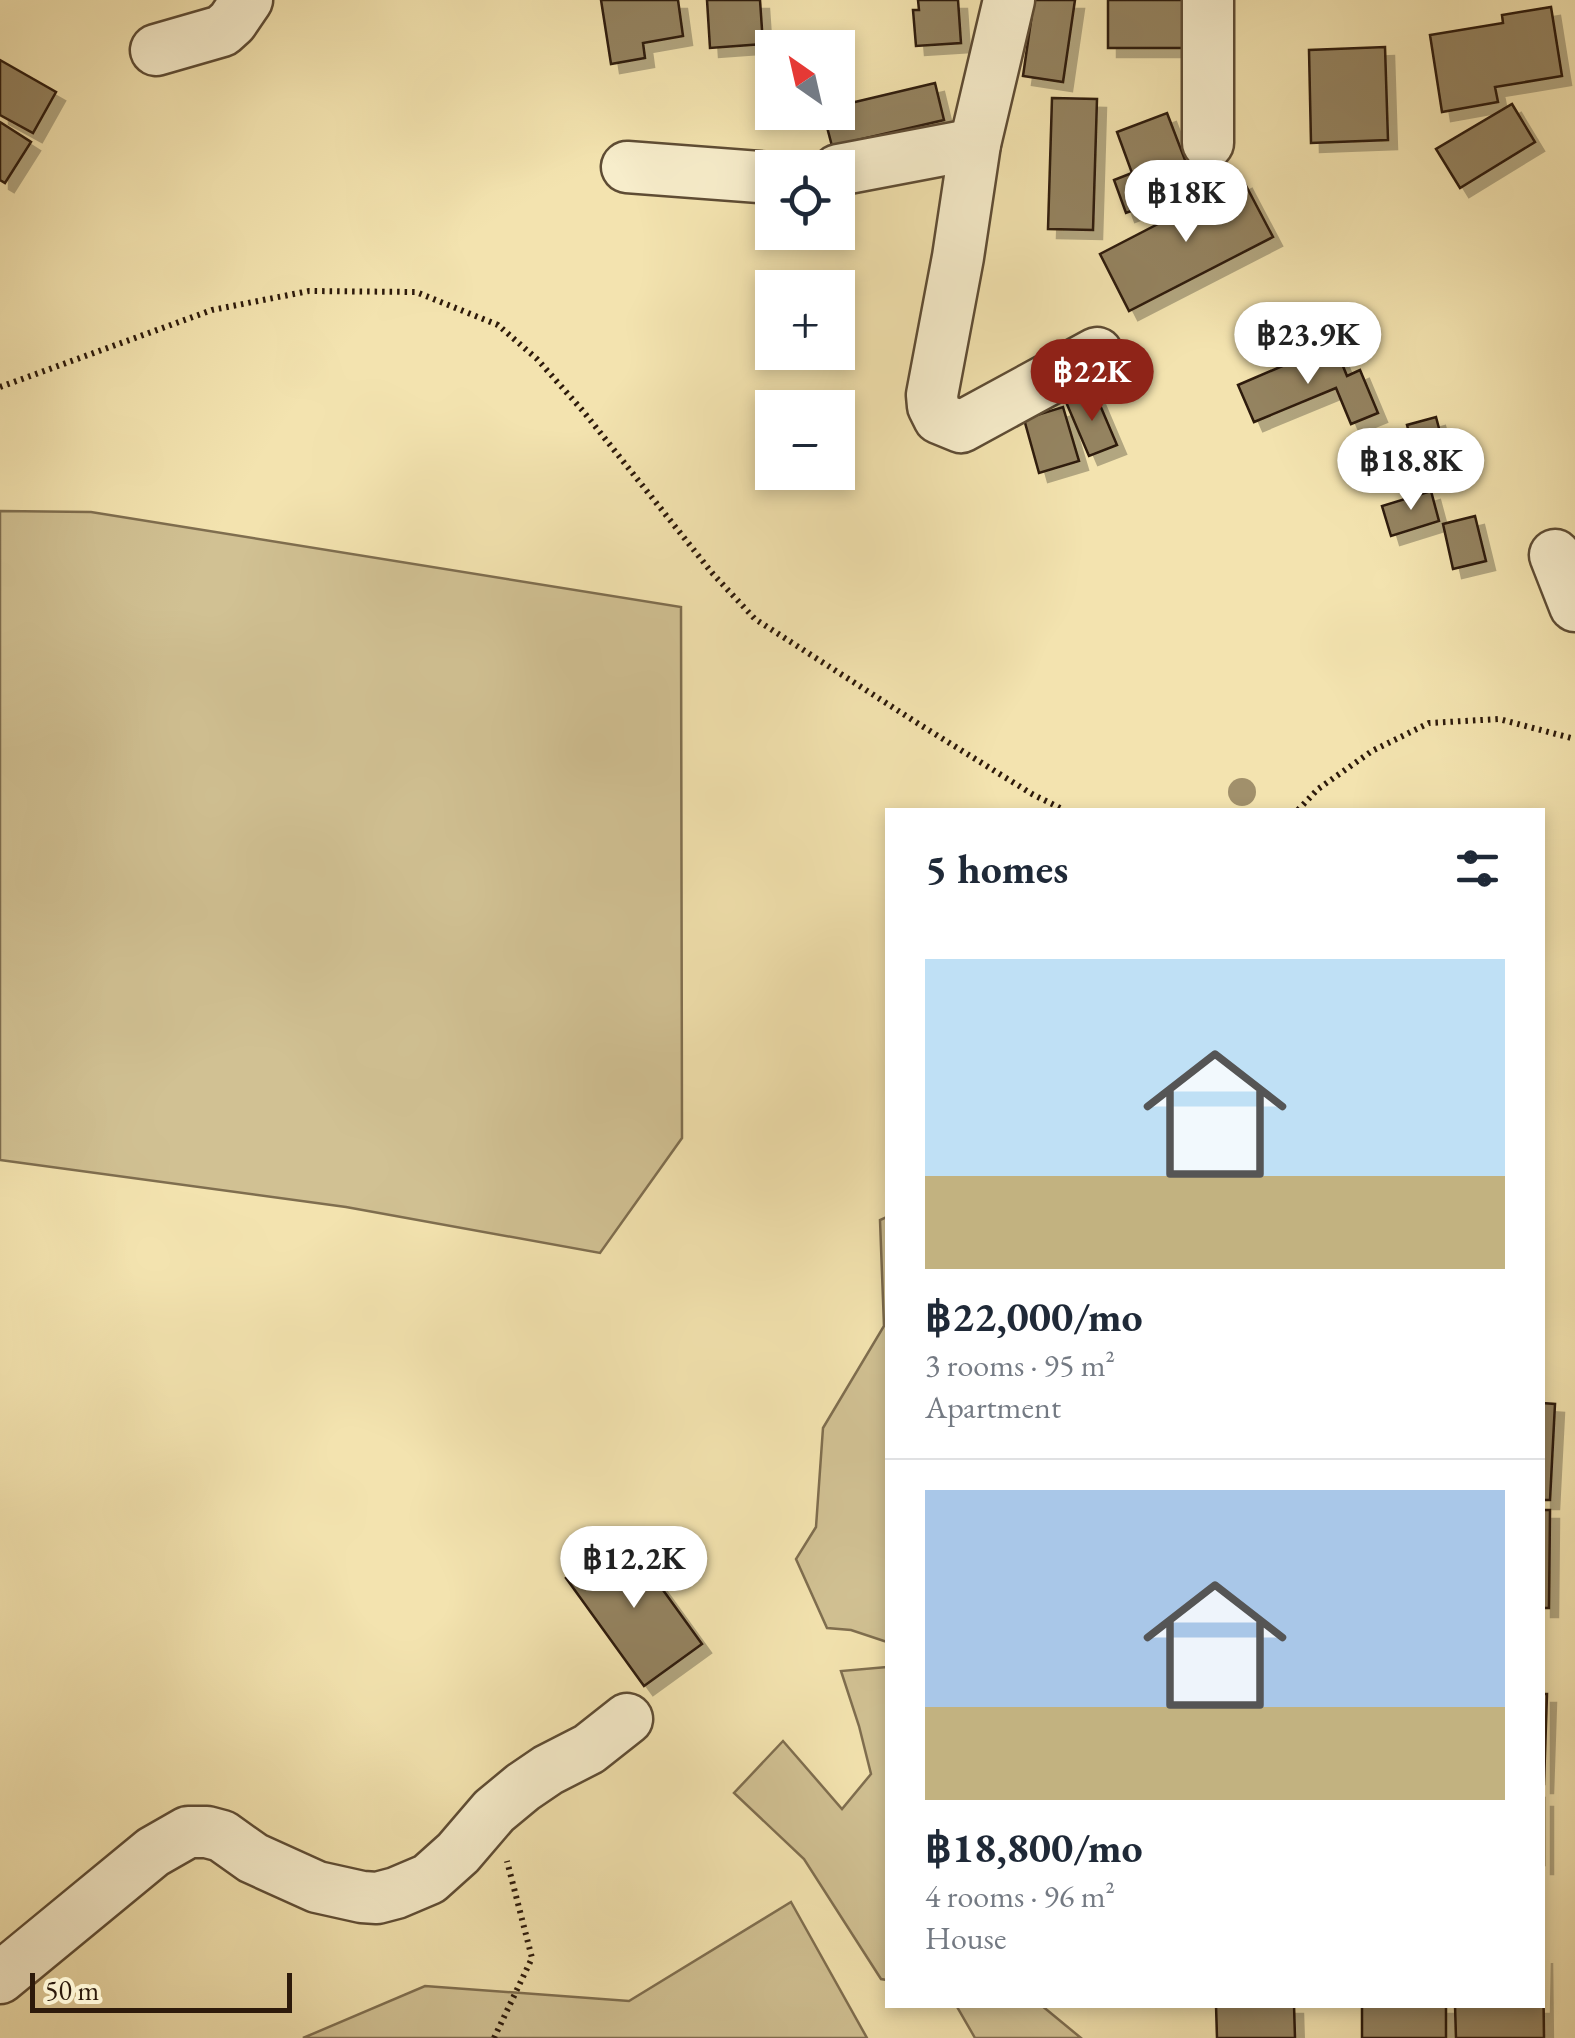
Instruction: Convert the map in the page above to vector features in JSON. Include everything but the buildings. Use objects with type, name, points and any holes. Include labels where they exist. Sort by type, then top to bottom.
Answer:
[{"type":"street","points":[[156,50],[222,31],[247,0]]},
{"type":"street","points":[[1009,0],[975,144],[933,406],[939,418],[961,426],[1097,353]]},
{"type":"street","points":[[1208,0],[1208,143]]},
{"type":"street","points":[[855,167],[975,144]]},
{"type":"street","points":[[627,166],[755,177]]},
{"type":"street","points":[[1555,556],[1575,606]]},
{"type":"street","points":[[0,1978],[152,1852],[188,1832],[222,1836],[252,1858],[317,1887],[362,1897],[396,1893],[429,1879],[494,1811],[523,1787],[589,1749],[627,1719]]},
{"type":"path","points":[[0,387],[212,310],[309,291],[416,292],[498,324],[537,359],[583,411],[712,574],[755,619],[1061,808]]},
{"type":"path","points":[[1300,808],[1318,789],[1372,751],[1429,723],[1499,719],[1575,739]]},
{"type":"path","points":[[494,1811],[532,1958],[494,2038]]},
{"type":"shaded area","points":[[0,511],[91,512],[681,607],[682,1138],[600,1253],[346,1207],[0,1160]]},
{"type":"shaded area","points":[[885,1218],[885,1641],[851,1630],[827,1628],[796,1559],[816,1527],[823,1428],[884,1326],[880,1220]]},
{"type":"shaded area","points":[[885,1667],[885,1980],[804,1859],[734,1793],[783,1741],[842,1809],[871,1774],[841,1671]]},
{"type":"shaded area","points":[[791,1902],[867,2038],[303,2038],[425,1986],[629,2001]]},
{"type":"shaded area","points":[[958,2008],[1045,2008],[1081,2038],[975,2038]]}]
